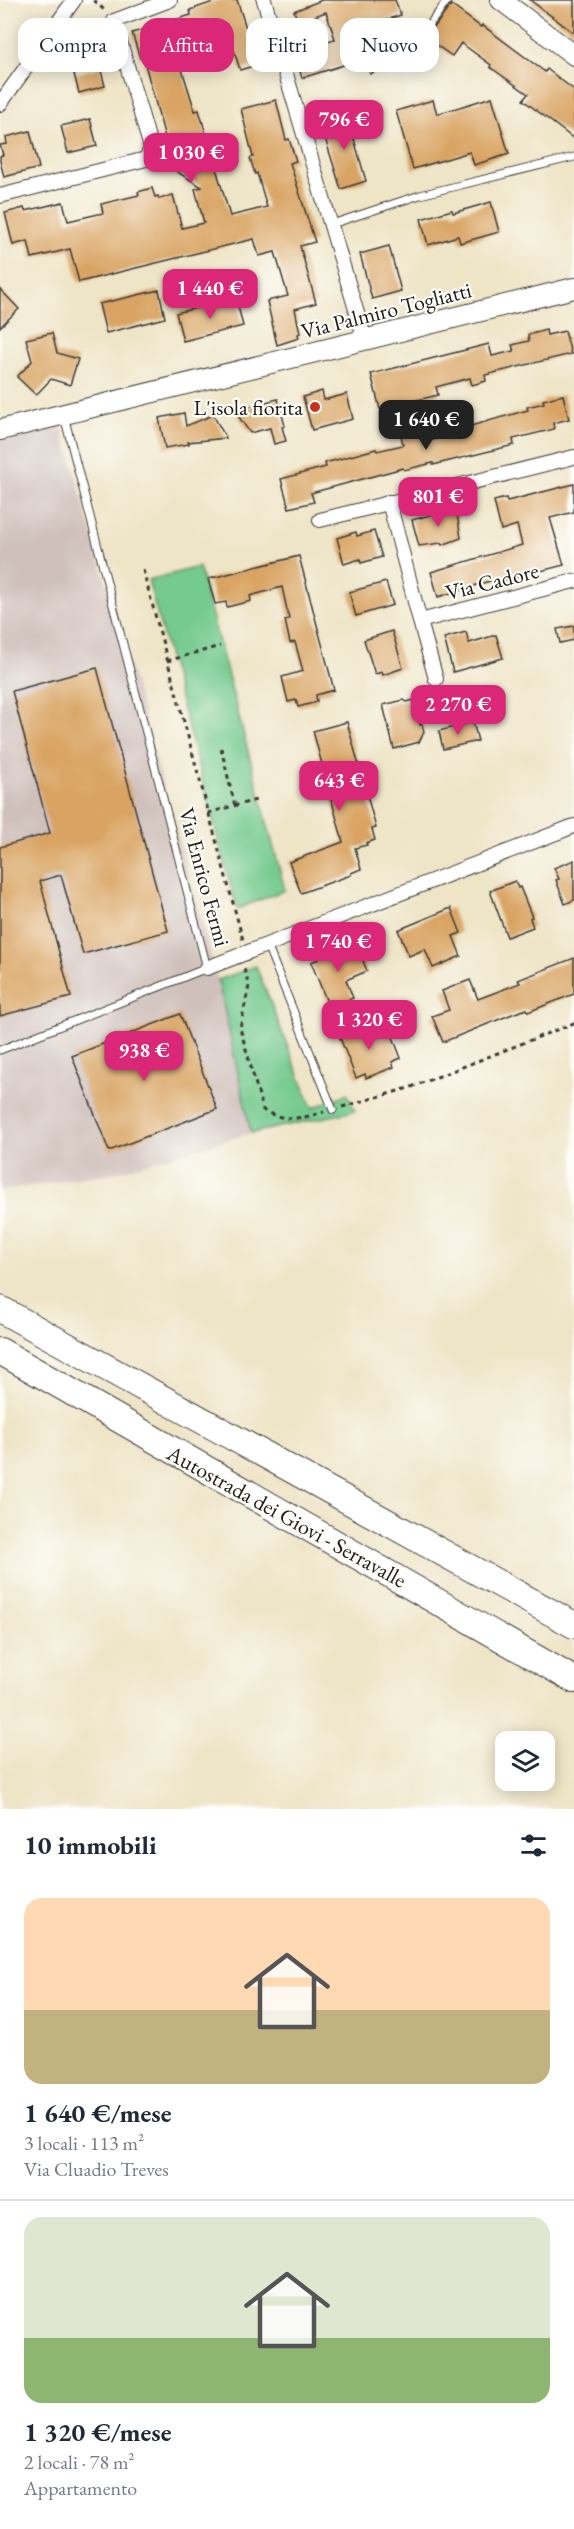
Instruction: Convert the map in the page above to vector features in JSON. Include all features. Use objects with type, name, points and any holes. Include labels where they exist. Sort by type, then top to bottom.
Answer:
[{"type":"highway","name":"Autostrada dei Giovi - Serravalle","points":[[0,1309],[574,1625]]},
{"type":"highway","name":"Autostrada dei Giovi - Serravalle","points":[[0,1351],[574,1680]]},
{"type":"street","points":[[0,104],[75,0]]},
{"type":"street","points":[[0,196],[142,162],[149,156],[151,148],[114,21],[170,0]]},
{"type":"street","points":[[264,0],[365,340]]},
{"type":"street","points":[[501,0],[574,55]]},
{"type":"street","name":"Via Palmiro Togliatti","points":[[0,430],[574,288]]},
{"type":"street","points":[[320,520],[574,457]]},
{"type":"street","name":"Via Cadore","points":[[389,502],[435,679]]},
{"type":"street","name":"Via Cadore","points":[[420,621],[574,581]]},
{"type":"street","name":"Via Enrico Fermi","points":[[207,968],[574,826]]},
{"type":"lane","points":[[434,18],[448,0]]},
{"type":"lane","points":[[332,224],[420,195],[574,157]]},
{"type":"lane","name":"Via Enrico Fermi","points":[[64,414],[207,968]]},
{"type":"lane","points":[[267,945],[333,1110]]},
{"type":"lane","points":[[0,1050],[207,968]]},
{"type":"path","points":[[143,570],[208,813],[243,955],[249,986],[240,1028],[263,1110],[276,1118],[293,1119],[333,1110],[409,1088],[574,1023]]},
{"type":"path","points":[[167,661],[220,646]]},
{"type":"path","points":[[221,748],[235,806]]},
{"type":"path","points":[[208,813],[260,799]]},
{"type":"shaded area","points":[[60,420],[218,980],[251,1133],[116,1172],[0,1191],[0,437]]},
{"type":"green space","points":[[199,567],[285,890],[237,909],[148,580]]},
{"type":"green space","points":[[256,966],[312,1108],[347,1094],[355,1111],[251,1133],[218,980]]},
{"type":"building","points":[[219,0],[237,0],[246,28],[246,68],[240,70],[234,50],[234,18],[181,18],[191,15],[190,10]]},
{"type":"building","points":[[322,0],[395,0],[401,15],[392,18],[340,18],[340,66],[328,70],[328,41],[335,39],[326,12],[309,18],[297,18],[294,11]]},
{"type":"building","points":[[530,0],[574,0],[574,33]]},
{"type":"building","points":[[451,5],[545,72],[547,69],[574,90],[574,139],[523,100],[528,94],[461,43],[452,56],[439,47],[439,21]]},
{"type":"building","points":[[140,31],[140,58],[132,33]]},
{"type":"building","points":[[101,72],[105,86],[79,93],[74,74]]},
{"type":"building","points":[[147,72],[183,72],[195,111],[199,110],[230,216],[267,207],[250,158],[253,157],[241,109],[276,100],[286,140],[289,139],[296,161],[290,163],[315,242],[300,246],[316,303],[295,309],[299,338],[277,345],[267,301],[288,296],[275,252],[259,256],[254,239],[79,282],[70,249],[32,258],[28,241],[13,245],[5,213],[63,202],[68,221],[103,213],[101,204],[139,195],[138,192],[152,188],[155,197],[158,196],[159,199],[173,195],[182,228],[204,223],[195,189],[202,187],[174,170]]},
{"type":"building","points":[[300,72],[321,72],[302,78]]},
{"type":"building","points":[[492,97],[509,154],[474,165],[470,152],[413,169],[396,111],[433,100],[437,114]]},
{"type":"building","points":[[347,114],[356,138],[354,139],[366,181],[341,189],[324,135],[327,134],[324,121]]},
{"type":"building","points":[[90,119],[97,146],[68,153],[61,126]]},
{"type":"building","points":[[30,131],[39,168],[4,177],[0,161],[0,156],[3,155],[0,145],[7,144],[6,137]]},
{"type":"building","points":[[491,202],[499,232],[460,243],[458,236],[428,245],[421,219]]},
{"type":"building","points":[[389,246],[401,291],[372,299],[360,254]]},
{"type":"building","points":[[0,289],[19,309],[0,327]]},
{"type":"building","points":[[159,290],[165,318],[106,333],[99,304]]},
{"type":"building","points":[[236,298],[243,326],[183,341],[176,313]]},
{"type":"building","points":[[546,330],[547,335],[565,331],[571,354],[485,375],[486,381],[472,385],[470,378],[436,387],[438,395],[380,409],[371,374],[489,344],[492,356],[514,351],[512,345],[529,341],[528,335]]},
{"type":"building","points":[[52,333],[57,353],[78,359],[70,385],[51,379],[36,395],[17,377],[32,361],[26,339]]},
{"type":"building","points":[[322,391],[324,400],[347,394],[353,419],[312,430],[303,397]]},
{"type":"building","points":[[563,395],[569,419],[553,423],[554,429],[513,439],[514,445],[433,465],[433,463],[404,470],[403,468],[311,493],[314,502],[289,508],[281,479],[326,467],[325,463],[376,449],[377,451],[403,445],[401,436],[426,430],[429,441],[468,431],[467,427],[528,410],[527,407],[544,403],[543,400]]},
{"type":"building","points":[[278,399],[285,426],[282,427],[286,441],[274,444],[270,428],[250,433],[234,410]]},
{"type":"building","points":[[184,413],[186,426],[213,415],[226,438],[188,442],[189,444],[165,448],[159,418]]},
{"type":"building","points":[[574,484],[574,512],[550,518],[564,565],[494,583],[493,580],[438,597],[431,572],[522,545],[517,525],[501,530],[494,501],[506,498],[507,501]]},
{"type":"building","points":[[456,508],[461,538],[442,545],[441,543],[419,546],[412,520]]},
{"type":"building","points":[[374,531],[382,557],[361,563],[360,559],[344,564],[337,538],[356,532],[357,536]]},
{"type":"building","points":[[299,556],[334,690],[316,695],[317,702],[298,707],[296,700],[288,702],[282,677],[303,671],[295,642],[290,643],[285,620],[289,619],[282,587],[250,596],[251,601],[227,607],[226,602],[215,604],[208,579]]},
{"type":"building","points":[[386,582],[393,605],[356,616],[349,592]]},
{"type":"building","points":[[574,626],[574,640],[560,643],[557,629]]},
{"type":"building","points":[[392,631],[403,668],[383,675],[382,672],[375,674],[364,640]]},
{"type":"building","points":[[466,632],[469,643],[496,635],[503,658],[453,672],[444,638]]},
{"type":"building","points":[[97,668],[168,931],[83,954],[61,875],[40,881],[71,997],[0,1016],[0,847],[50,833],[12,691]]},
{"type":"building","points":[[404,700],[407,702],[414,700],[424,732],[419,742],[394,749],[383,705]]},
{"type":"building","points":[[347,722],[376,828],[372,829],[375,840],[355,848],[361,869],[351,875],[301,893],[289,862],[343,842],[313,731]]},
{"type":"building","points":[[473,722],[478,741],[443,749],[439,731]]},
{"type":"building","points":[[574,860],[574,900],[565,904],[554,868]]},
{"type":"building","points":[[515,881],[518,888],[520,887],[532,917],[530,918],[533,927],[507,937],[490,891]]},
{"type":"building","points":[[451,908],[461,933],[453,936],[461,956],[433,968],[425,949],[409,956],[398,930]]},
{"type":"building","points":[[346,945],[348,949],[357,945],[367,971],[346,980],[353,998],[329,1007],[311,962],[319,959],[318,956]]},
{"type":"building","points":[[574,958],[574,994],[528,1012],[527,1009],[515,1013],[443,1042],[432,1016],[449,1010],[442,991],[470,980],[478,999]]},
{"type":"building","points":[[180,1014],[217,1109],[109,1151],[72,1056]]},
{"type":"building","points":[[363,1023],[370,1041],[391,1032],[401,1058],[392,1062],[394,1067],[366,1078],[365,1074],[356,1078],[338,1033]]},
{"type":"place","name":"L'isola fiorita","points":[[315,407]]}]
